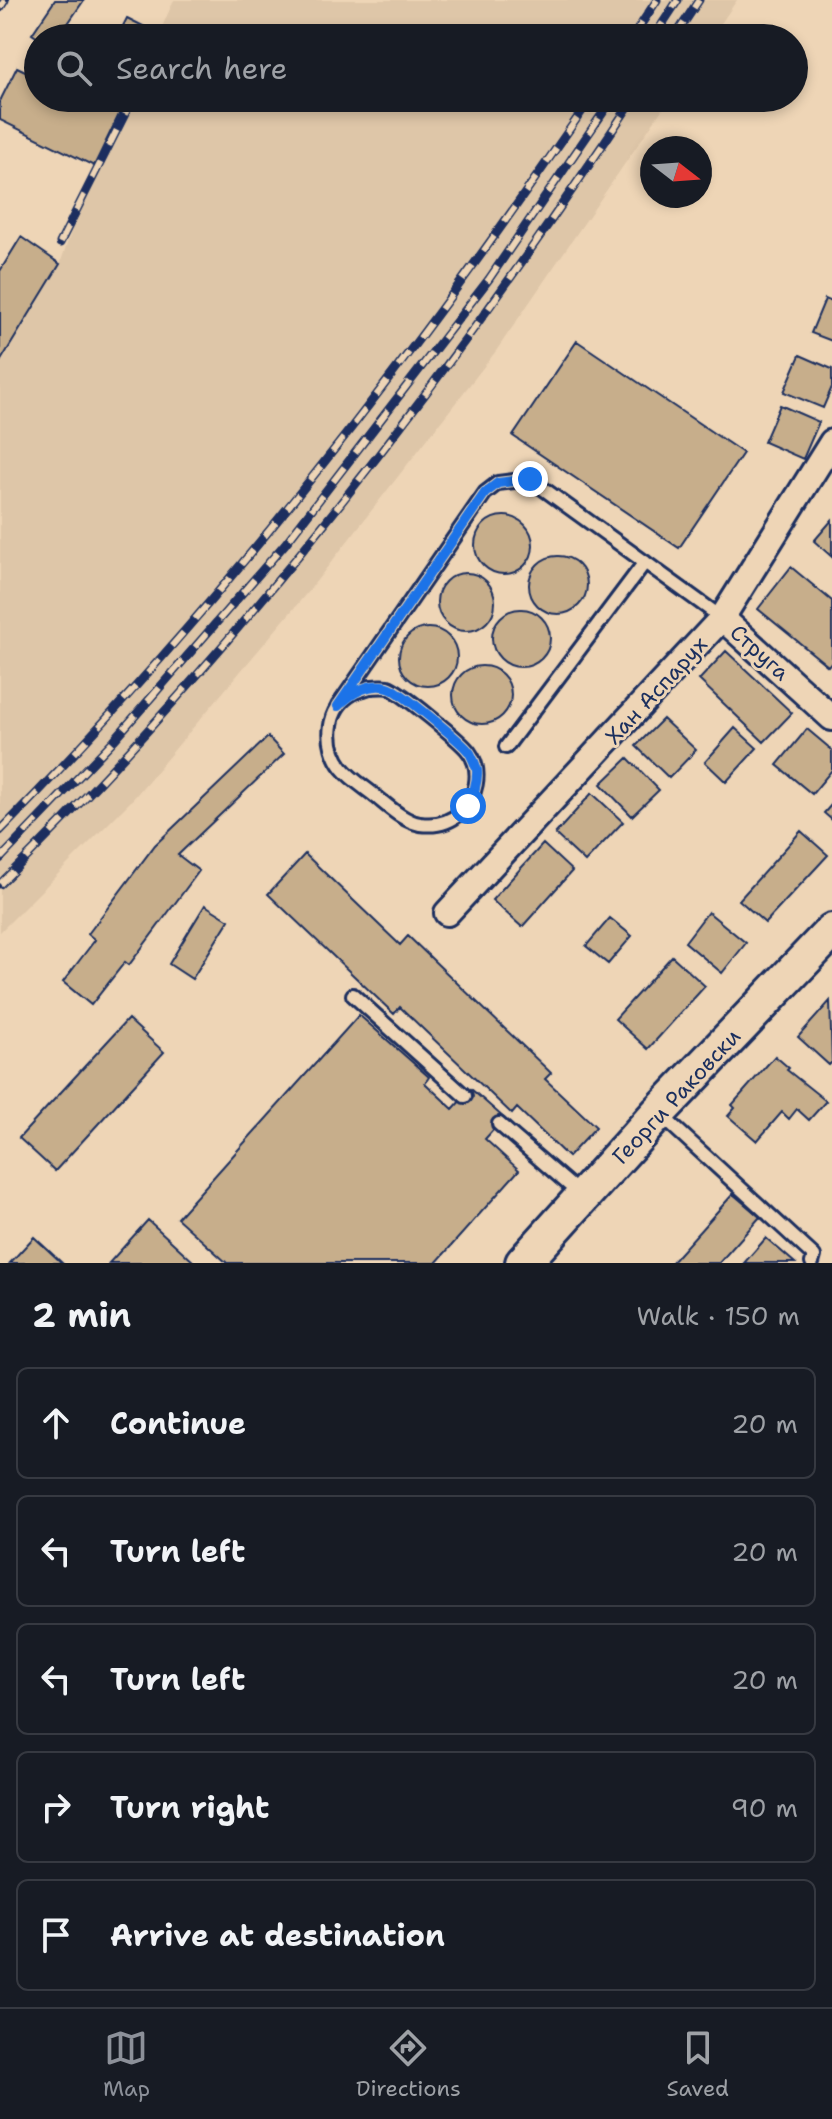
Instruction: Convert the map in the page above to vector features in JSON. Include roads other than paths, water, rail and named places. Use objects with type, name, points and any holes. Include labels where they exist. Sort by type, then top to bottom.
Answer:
[{"type":"street","name":"Хан Аспарух","points":[[447,913],[722,618],[832,442]]},
{"type":"street","name":"Струга","points":[[722,618],[832,718]]},
{"type":"street","name":"Георги Раковски","points":[[523,1263],[659,1112],[832,931]]},
{"type":"lane","points":[[338,706],[352,693],[370,687],[388,687],[402,695],[470,753],[477,770],[475,789],[468,806],[454,819],[436,825],[418,824],[401,816],[343,769],[330,741],[331,723],[338,706],[485,493],[498,483],[530,479],[722,618]]},
{"type":"lane","points":[[506,747],[645,562]]},
{"type":"lane","points":[[353,995],[465,1096]]},
{"type":"lane","points":[[659,1112],[814,1256],[812,1263]]},
{"type":"lane","points":[[499,1124],[583,1197]]},
{"type":"railway","points":[[0,8],[5,0]]},
{"type":"railway","points":[[641,24],[657,0]]},
{"type":"railway","points":[[662,24],[678,0]]},
{"type":"railway","points":[[683,24],[699,0]]},
{"type":"railway","points":[[60,243],[126,112]]},
{"type":"railway","points":[[0,831],[161,659],[312,478],[455,291],[581,112]]},
{"type":"railway","points":[[0,859],[114,740],[285,544],[489,279],[603,112]]},
{"type":"railway","points":[[0,884],[174,702],[337,508],[491,305],[625,112]]}]
